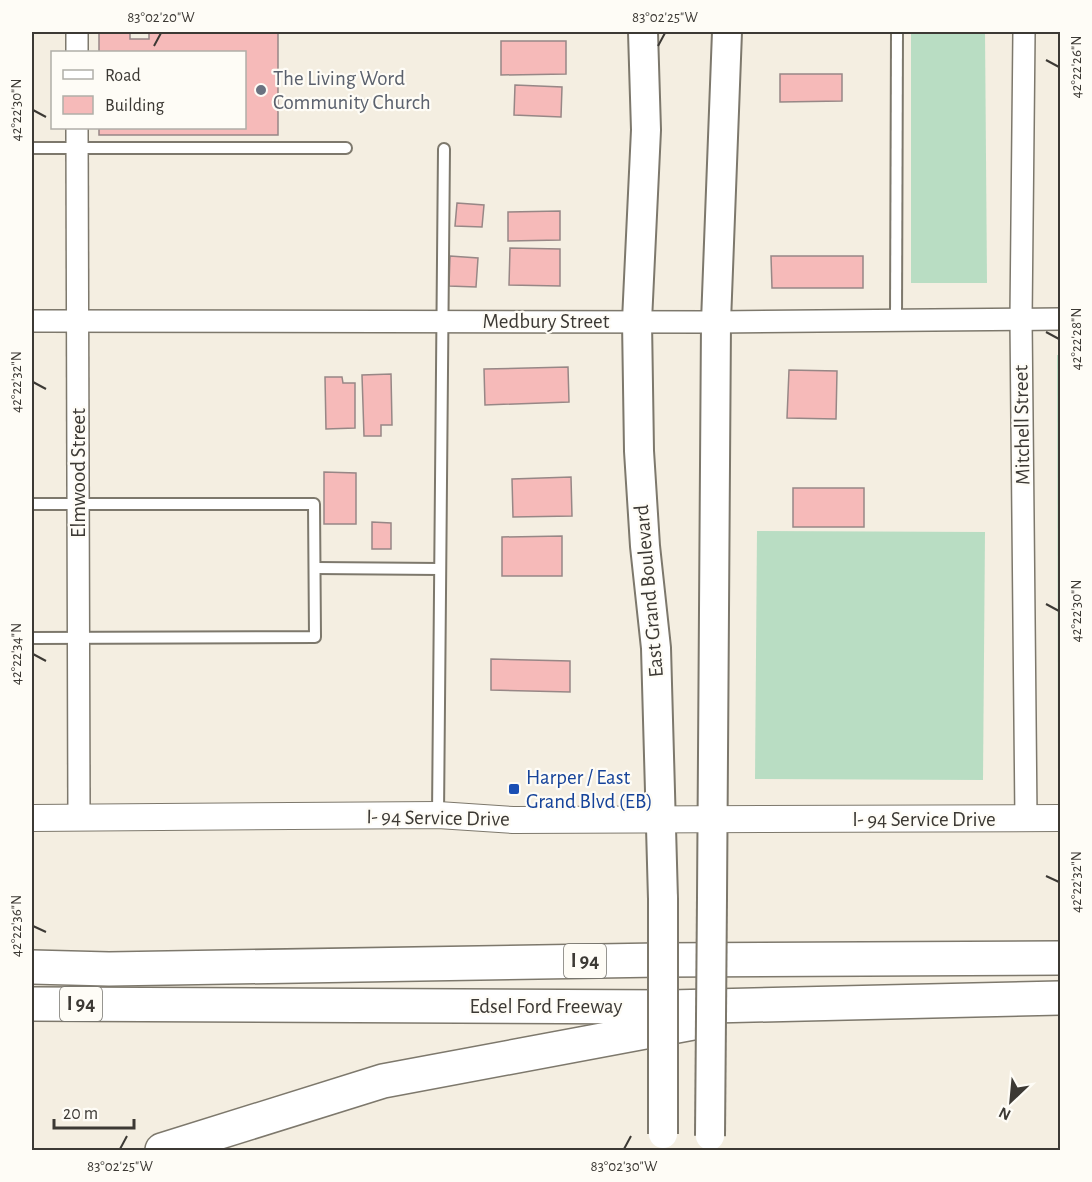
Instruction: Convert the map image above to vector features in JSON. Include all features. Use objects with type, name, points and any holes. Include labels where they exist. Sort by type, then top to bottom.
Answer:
[{"type":"highway","name":"Edsel Ford Freeway","points":[[32,967],[109,969],[670,959],[1060,958]]},
{"type":"highway","points":[[32,962],[109,969]]},
{"type":"highway","name":"Edsel Ford Freeway","points":[[32,1004],[658,1007],[1060,998]]},
{"type":"highway","points":[[162,1150],[383,1081],[649,1033],[786,1004]]},
{"type":"main road","name":"East Grand Boulevard","points":[[643,32],[646,130],[638,321],[639,451],[656,648],[662,819],[663,1142]]},
{"type":"main road","points":[[646,130],[663,32]]},
{"type":"main road","points":[[710,1143],[716,322],[727,32]]},
{"type":"street","points":[[77,32],[77,51]]},
{"type":"street","name":"Mitchell Street","points":[[1023,32],[1021,319],[1026,819]]},
{"type":"street","name":"Elmwood Street","points":[[77,129],[79,818]]},
{"type":"street","name":"Medbury Street","points":[[32,321],[716,322],[1060,319]]},
{"type":"street","name":"I- 94 Service Drive","points":[[32,818],[438,815],[513,820],[1060,818]]},
{"type":"lane","points":[[896,320],[897,32]]},
{"type":"lane","points":[[32,148],[346,148]]},
{"type":"lane","points":[[438,815],[444,149]]},
{"type":"lane","points":[[32,504],[314,504],[316,568],[315,637],[32,638]]},
{"type":"lane","points":[[316,568],[440,569]]},
{"type":"green space","points":[[911,32],[985,32],[987,283],[911,283]]},
{"type":"green space","points":[[1059,32],[1060,284],[1058,284]]},
{"type":"green space","points":[[1057,355],[1060,355],[1060,779],[1058,779]]},
{"type":"green space","points":[[757,531],[985,532],[983,780],[755,779]]},
{"type":"building","name":"The Living Word Community Church","points":[[99,32],[130,32],[130,39],[149,39],[149,32],[278,32],[278,135],[99,135],[99,129],[246,129],[246,51],[99,51]]},
{"type":"building","points":[[501,41],[566,41],[566,74],[501,75]]},
{"type":"building","points":[[780,74],[842,74],[842,101],[780,102]]},
{"type":"building","points":[[515,85],[562,87],[561,117],[514,115]]},
{"type":"building","points":[[457,203],[484,205],[482,227],[455,226]]},
{"type":"building","points":[[560,211],[560,240],[508,241],[508,212]]},
{"type":"building","points":[[510,248],[560,249],[560,286],[509,285]]},
{"type":"building","points":[[450,256],[478,258],[476,287],[449,286]]},
{"type":"building","points":[[771,256],[863,256],[863,288],[772,288]]},
{"type":"building","points":[[568,367],[569,402],[485,405],[484,369]]},
{"type":"building","points":[[789,370],[837,371],[836,419],[787,418]]},
{"type":"building","points":[[391,374],[392,425],[381,425],[381,436],[364,436],[362,375]]},
{"type":"building","points":[[325,377],[342,377],[343,383],[355,383],[355,428],[326,429]]},
{"type":"building","points":[[324,472],[356,473],[356,524],[324,524]]},
{"type":"building","points":[[571,477],[572,516],[513,517],[512,479]]},
{"type":"building","points":[[793,488],[864,488],[864,527],[793,527]]},
{"type":"building","points":[[372,522],[391,523],[391,549],[372,549]]},
{"type":"building","points":[[562,536],[562,576],[502,576],[502,537]]},
{"type":"building","points":[[491,659],[570,661],[570,692],[491,690]]},
{"type":"place","name":"The Living Word Community Church","points":[[261,90]]},
{"type":"place","name":"Harper / East Grand Blvd (EB)","points":[[514,789]]}]
